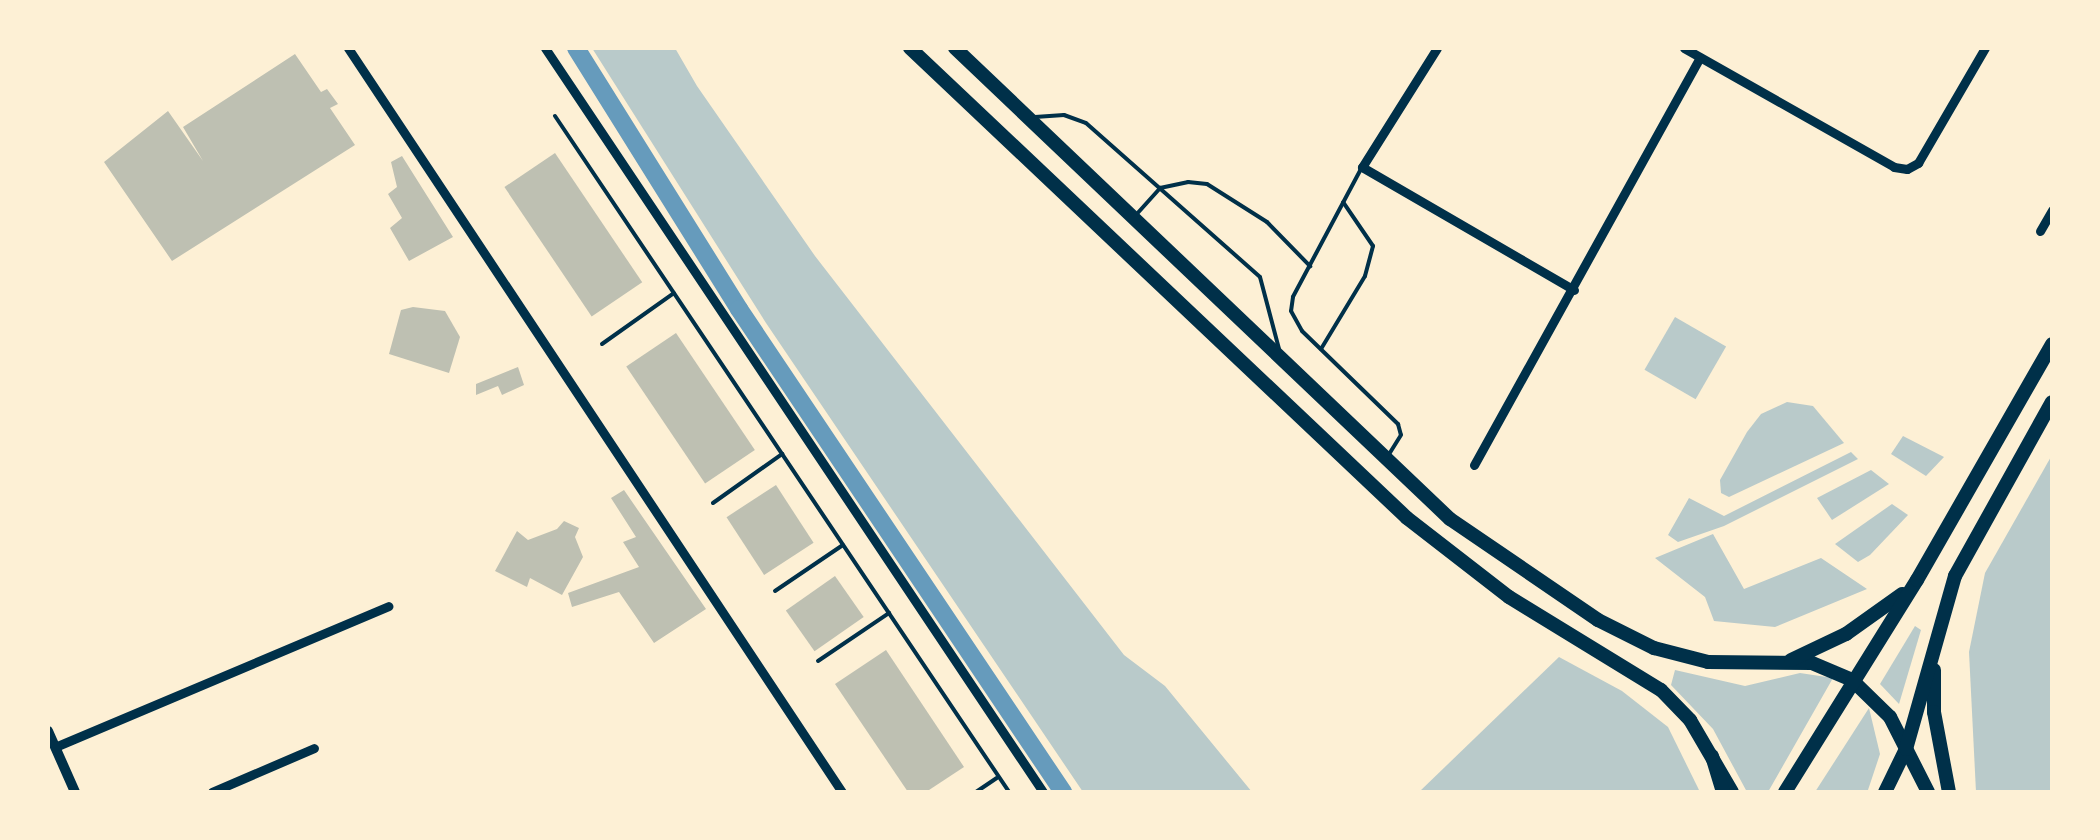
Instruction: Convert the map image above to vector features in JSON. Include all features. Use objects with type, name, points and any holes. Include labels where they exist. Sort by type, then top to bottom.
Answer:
[{"type":"main road","points":[[910,48],[1407,518],[1509,597],[1661,690],[1690,720],[1732,792]]},
{"type":"main road","points":[[955,48],[1450,520],[1507,562],[1654,648],[1708,662],[1791,660],[1823,666],[1852,680],[1890,717],[1928,792]]},
{"type":"main road","points":[[969,48],[982,75]]},
{"type":"main road","points":[[1121,248],[1134,240],[1135,222]]},
{"type":"main road","points":[[1145,271],[1152,257],[1168,253]]},
{"type":"main road","points":[[1785,792],[1917,580],[2052,344]]},
{"type":"main road","points":[[1885,792],[1906,750],[1955,576],[2052,402]]},
{"type":"main road","points":[[1791,660],[1871,618],[1917,580]]},
{"type":"main road","points":[[1937,638],[1934,712],[1950,792]]},
{"type":"main road","points":[[1712,756],[1722,792]]},
{"type":"street","points":[[348,48],[842,792]]},
{"type":"street","points":[[544,48],[1043,792]]},
{"type":"street","points":[[1436,48],[1362,167],[1574,290]]},
{"type":"street","points":[[1684,48],[1894,168],[1907,169],[1918,163],[1985,48]]},
{"type":"street","points":[[1474,465],[1700,57]]},
{"type":"street","points":[[2040,231],[2052,210]]},
{"type":"street","points":[[55,747],[388,606]]},
{"type":"street","points":[[48,731],[75,792]]},
{"type":"street","points":[[212,792],[314,748]]},
{"type":"lane","points":[[1026,118],[1064,115],[1079,119],[1260,277],[1287,367]]},
{"type":"lane","points":[[555,116],[1009,792]]},
{"type":"lane","points":[[1362,167],[1310,266],[1292,312],[1298,325],[1398,424],[1398,445],[1384,460]]},
{"type":"lane","points":[[1135,222],[1160,188],[1188,182],[1216,187],[1266,222],[1310,266]]},
{"type":"lane","points":[[1321,348],[1365,276],[1373,246],[1343,202]]},
{"type":"lane","points":[[602,344],[674,294]]},
{"type":"lane","points":[[713,502],[782,454]]},
{"type":"lane","points":[[775,592],[843,545]]},
{"type":"lane","points":[[818,661],[889,613]]},
{"type":"lane","points":[[976,792],[999,777]]},
{"type":"shaded area","points":[[592,48],[675,48],[815,256],[1124,655],[1165,686],[1252,792],[1083,792],[766,323]]},
{"type":"shaded area","points":[[1675,317],[1726,347],[1696,399],[1644,370]]},
{"type":"shaded area","points":[[1787,402],[1813,406],[1844,443],[1729,497],[1721,493],[1720,480],[1747,432],[1761,414]]},
{"type":"shaded area","points":[[1903,436],[1944,457],[1926,476],[1891,454]]},
{"type":"shaded area","points":[[1851,452],[1858,459],[1724,526],[1678,542],[1668,535],[1689,498],[1724,516]]},
{"type":"shaded area","points":[[2052,455],[2052,792],[1976,792],[1969,652],[1985,573]]},
{"type":"shaded area","points":[[1871,470],[1889,484],[1832,520],[1817,498]]},
{"type":"shaded area","points":[[1892,504],[1908,515],[1870,555],[1858,562],[1835,544]]},
{"type":"shaded area","points":[[1713,534],[1744,589],[1821,558],[1867,589],[1775,627],[1714,621],[1705,597],[1655,558]]},
{"type":"shaded area","points":[[1915,626],[1921,630],[1899,704],[1880,684]]},
{"type":"shaded area","points":[[1559,657],[1622,691],[1668,727],[1700,792],[1419,792]]},
{"type":"shaded area","points":[[1675,670],[1745,686],[1800,673],[1833,678],[1768,792],[1747,792],[1713,729],[1671,685]]},
{"type":"shaded area","points":[[1869,708],[1880,754],[1868,790],[1815,792]]},
{"type":"building","points":[[295,54],[321,92],[327,89],[338,104],[330,108],[355,145],[172,261],[104,162],[168,111],[203,161],[183,127]]},
{"type":"building","points":[[555,153],[642,282],[592,316],[504,187]]},
{"type":"building","points":[[402,156],[453,237],[409,261],[390,228],[402,218],[388,194],[397,187],[391,162]]},
{"type":"building","points":[[413,307],[445,311],[460,337],[449,373],[389,354],[401,310]]},
{"type":"building","points":[[676,333],[755,450],[705,483],[626,367]]},
{"type":"building","points":[[518,367],[524,385],[502,395],[498,386],[476,395],[476,384]]},
{"type":"building","points":[[776,485],[814,543],[764,575],[727,517]]},
{"type":"building","points":[[624,490],[706,609],[654,643],[619,592],[572,607],[568,593],[639,567],[623,542],[636,537],[611,498]]},
{"type":"building","points":[[564,521],[579,528],[575,537],[583,557],[562,595],[530,578],[527,587],[495,571],[517,531],[528,540],[557,529]]},
{"type":"building","points":[[835,576],[864,617],[815,651],[786,610]]},
{"type":"building","points":[[886,650],[964,767],[926,792],[908,792],[835,684]]},
{"type":"waterway","points":[[576,48],[739,309],[1063,792]]}]
